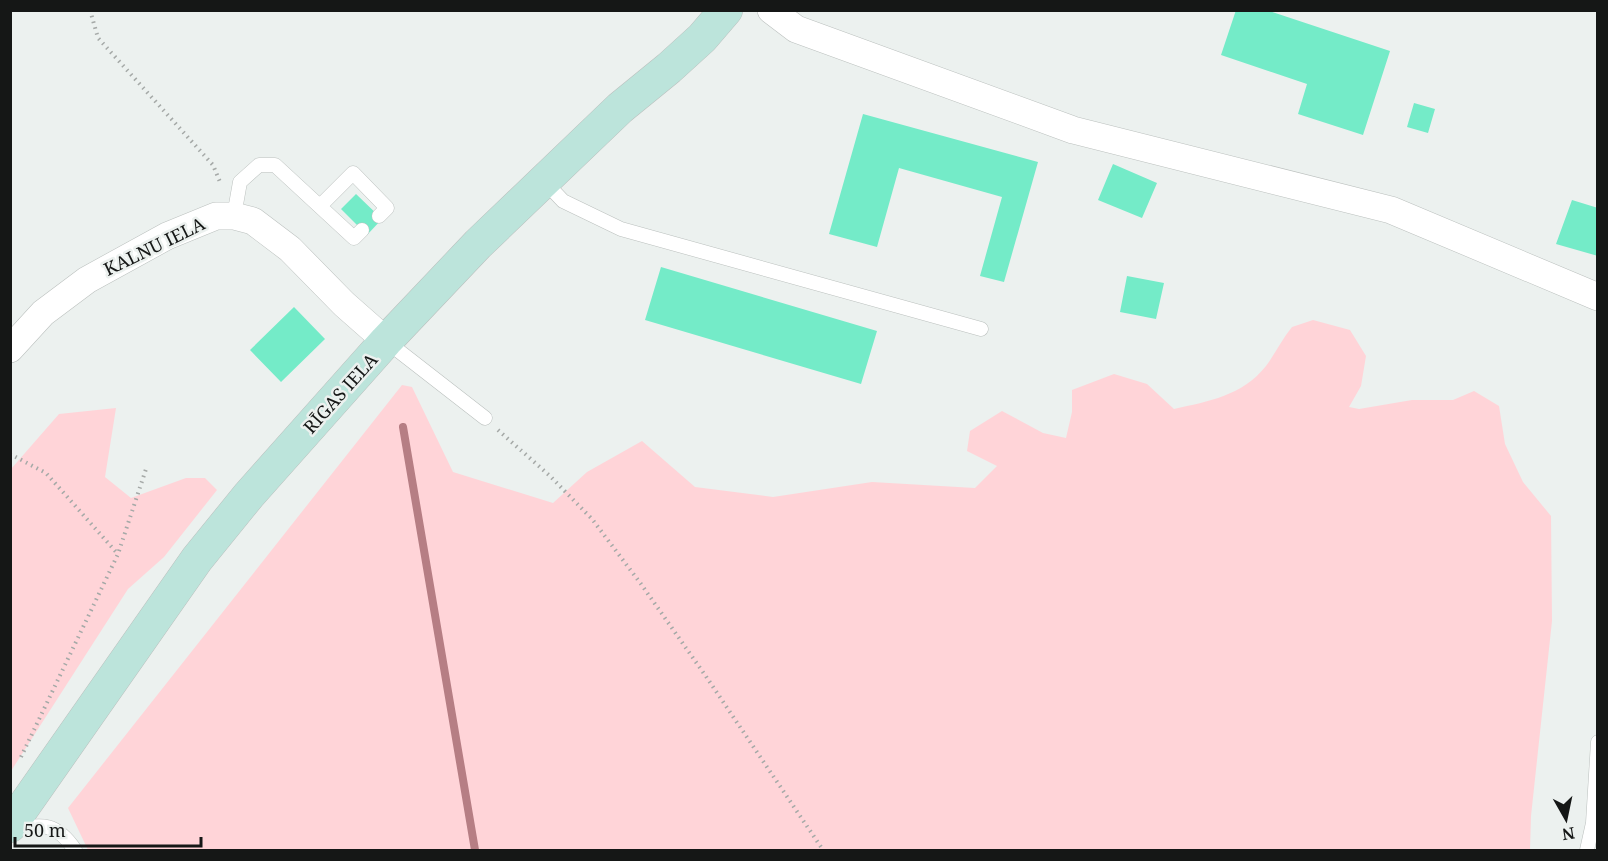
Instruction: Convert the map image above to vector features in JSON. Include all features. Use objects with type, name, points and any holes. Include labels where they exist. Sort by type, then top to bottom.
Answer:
[{"type":"street","name":"RĪGAS IELA","points":[[10,825],[197,559],[249,495],[478,243],[620,108],[702,38],[726,10]]},
{"type":"street","points":[[771,10],[796,29],[1073,129],[1391,210],[1598,297]]},
{"type":"street","name":"KALNU IELA","points":[[10,349],[42,313],[87,280],[167,236],[216,216],[234,216]]},
{"type":"street","points":[[234,216],[253,221],[291,249],[344,304],[386,342]]},
{"type":"lane","points":[[234,216],[240,182],[259,165],[275,165],[354,238],[363,230]]},
{"type":"lane","points":[[320,206],[353,173],[387,208],[379,216]]},
{"type":"lane","points":[[543,180],[563,201],[621,229],[981,329]]},
{"type":"lane","points":[[386,342],[485,418]]},
{"type":"lane","points":[[1587,850],[1595,824],[1598,742]]},
{"type":"lane","points":[[10,830],[32,825],[48,825],[68,839],[75,850]]},
{"type":"path","points":[[90,10],[98,38],[213,165],[234,216]]},
{"type":"path","points":[[485,418],[550,476],[592,519],[641,584],[823,850]]},
{"type":"path","points":[[10,454],[46,472],[118,554]]},
{"type":"path","points":[[16,767],[118,554],[146,469]]},
{"type":"shaded area","points":[[1313,320],[1350,330],[1366,356],[1361,386],[1349,407],[1359,409],[1412,400],[1453,400],[1474,391],[1499,406],[1505,444],[1523,482],[1551,516],[1552,621],[1531,816],[1530,850],[88,850],[68,808],[402,385],[412,387],[453,472],[553,503],[587,472],[642,441],[695,487],[773,497],[872,482],[975,488],[997,466],[967,451],[970,431],[1002,411],[1043,433],[1066,438],[1072,412],[1072,390],[1114,374],[1147,384],[1174,409],[1212,400],[1236,391],[1257,376],[1292,327]]},
{"type":"shaded area","points":[[116,408],[105,477],[131,498],[186,478],[205,478],[217,490],[164,557],[128,589],[11,771],[11,469],[59,414]]},
{"type":"building","points":[[1236,10],[1266,10],[1390,51],[1363,135],[1298,114],[1307,84],[1221,55]]},
{"type":"building","points":[[1414,103],[1435,109],[1428,133],[1407,127]]},
{"type":"building","points":[[863,114],[1038,162],[1004,282],[980,276],[1002,197],[899,168],[877,247],[829,234]]},
{"type":"building","points":[[1113,164],[1157,183],[1142,218],[1098,200]]},
{"type":"building","points":[[356,194],[382,219],[367,235],[341,209]]},
{"type":"building","points":[[1572,200],[1598,208],[1598,256],[1556,244]]},
{"type":"building","points":[[661,267],[877,331],[861,384],[645,320]]},
{"type":"building","points":[[1127,276],[1164,283],[1156,319],[1120,312]]},
{"type":"building","points":[[294,307],[325,339],[281,382],[250,350]]},
{"type":"waterway","points":[[403,427],[475,850]]}]
